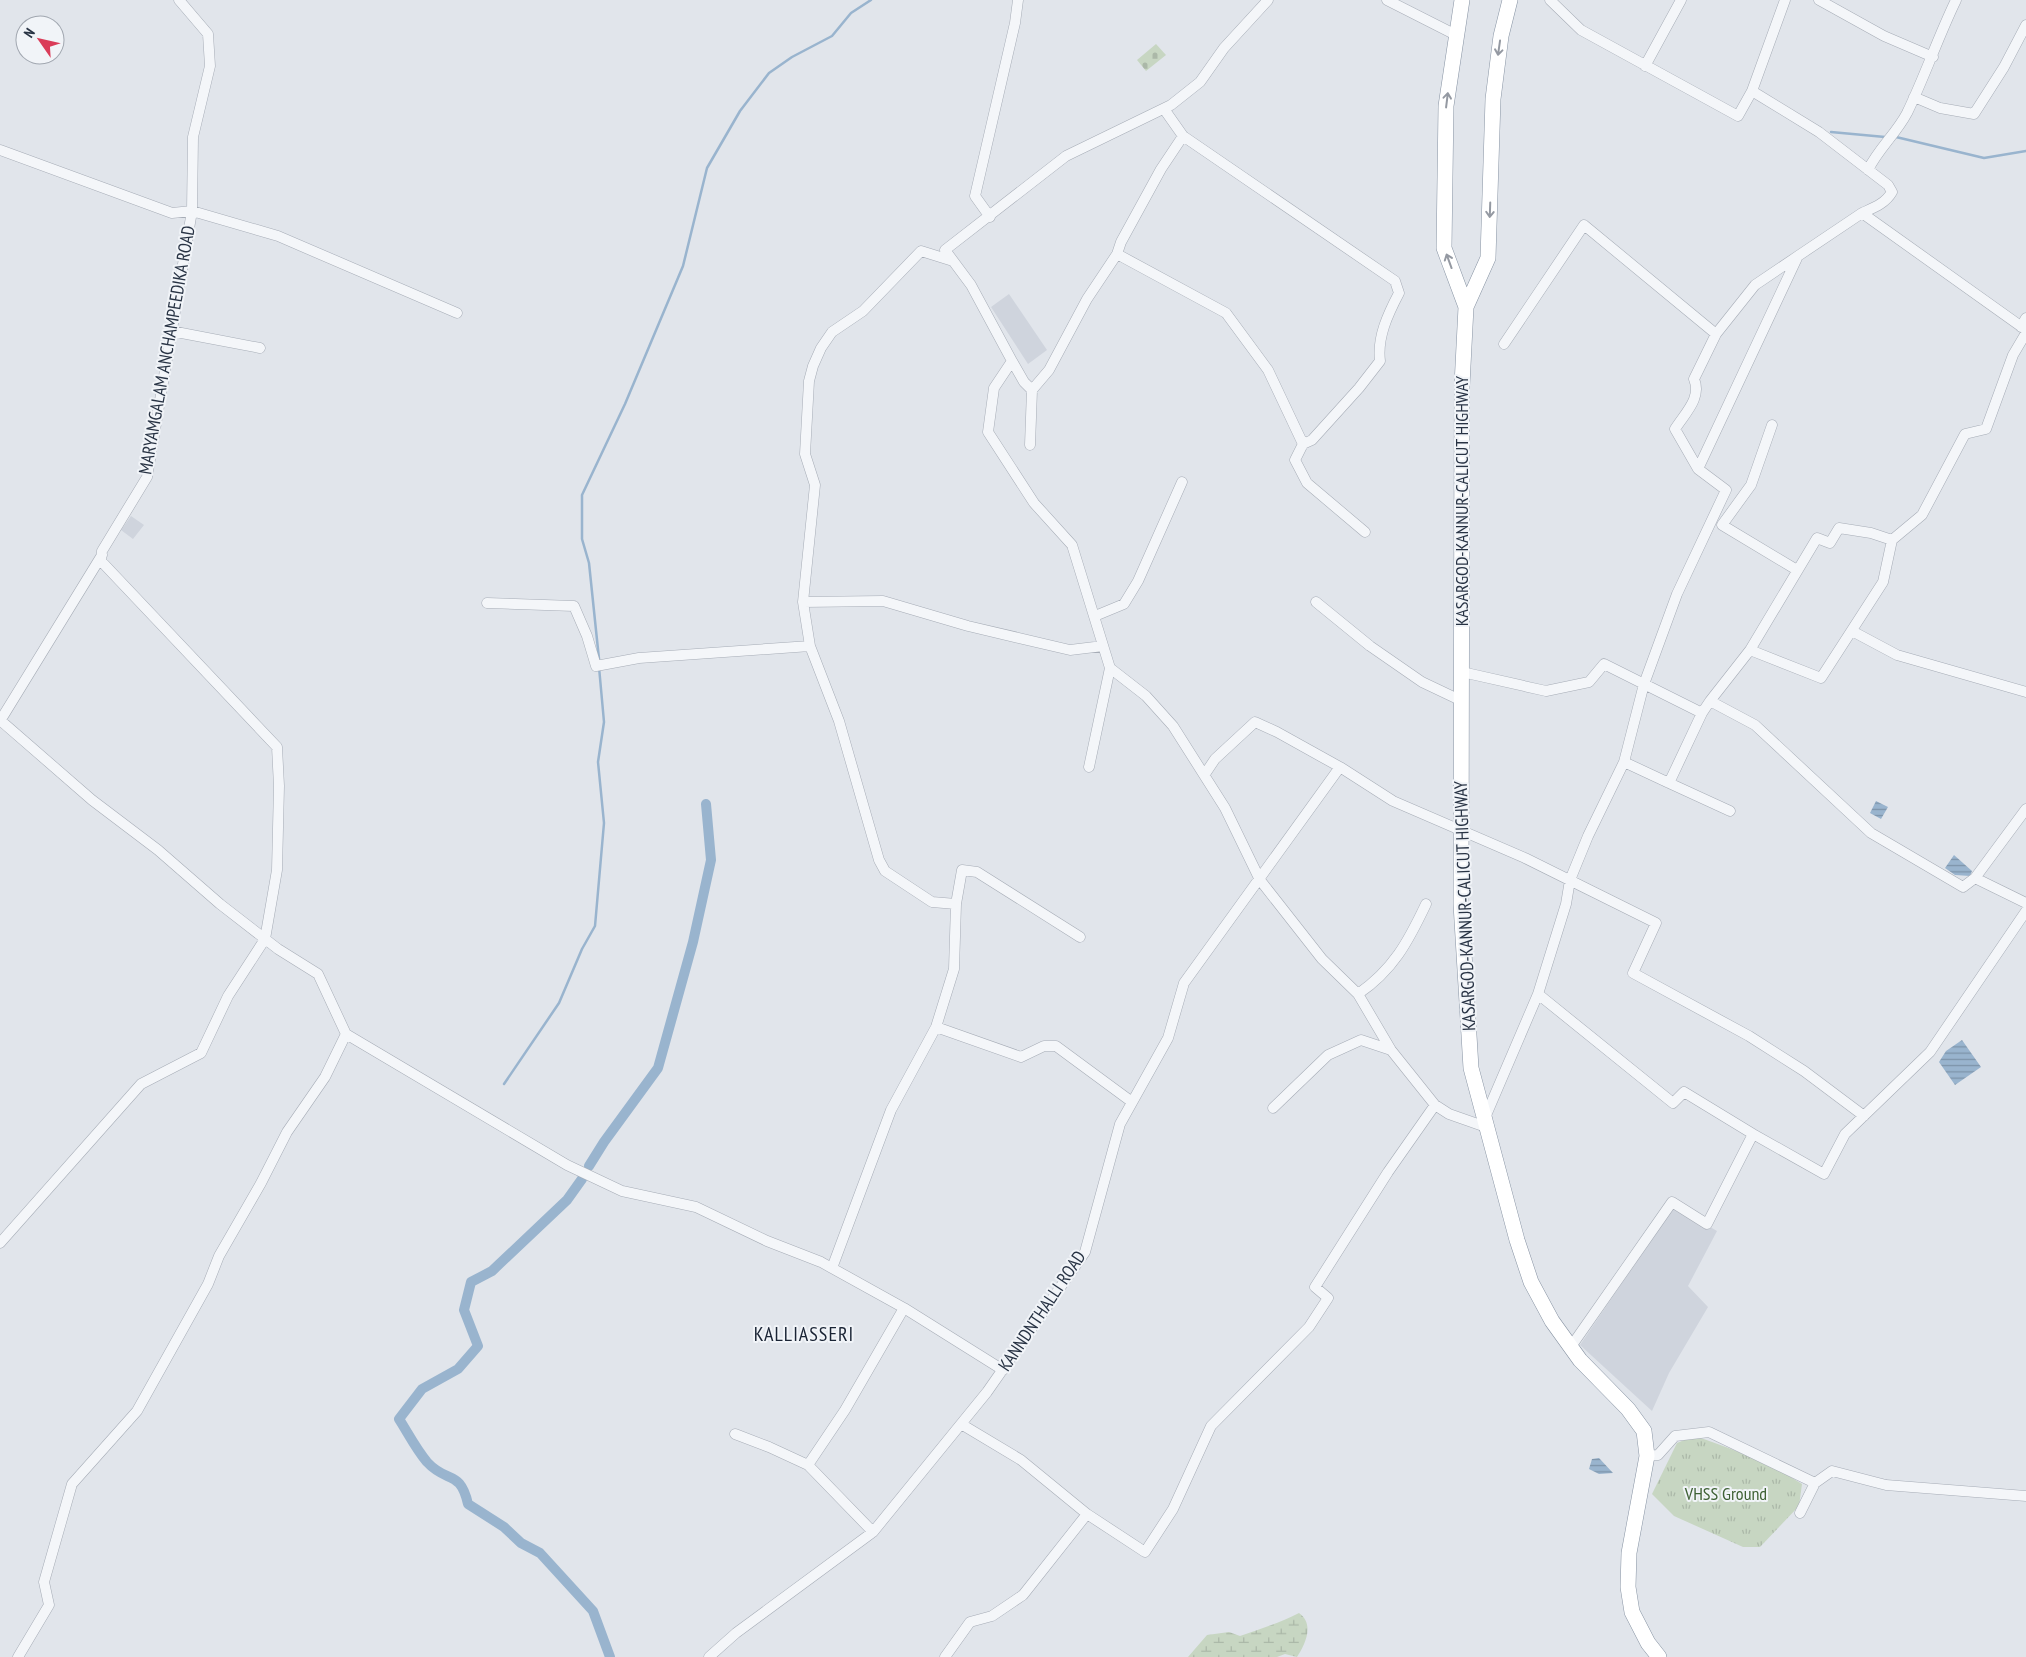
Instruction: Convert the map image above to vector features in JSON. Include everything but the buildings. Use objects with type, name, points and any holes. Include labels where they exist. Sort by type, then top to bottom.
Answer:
[{"type":"highway","name":"KASARGOD-KANNUR-CALICUT HIGHWAY","points":[[1462,0],[1446,106],[1444,248],[1466,307],[1460,493],[1462,672],[1461,904],[1471,1068],[1517,1240],[1531,1282],[1552,1322],[1570,1348],[1628,1409],[1644,1431],[1647,1456],[1629,1552],[1628,1587],[1632,1612],[1648,1643],[1659,1657]]},
{"type":"highway","name":"KASARGOD-KANNUR-CALICUT HIGHWAY","points":[[1466,307],[1488,258],[1493,99],[1501,36],[1510,0]]},
{"type":"street","name":"MARYAMGALAM ANCHAMPEEDIKA ROAD","points":[[0,720],[102,556],[102,551],[147,477],[170,331],[192,211],[193,137],[210,66],[208,34],[179,0]]},
{"type":"street","points":[[990,217],[975,196],[1015,23],[1018,0]]},
{"type":"street","points":[[1032,390],[1024,382],[971,285],[945,250],[990,217],[1066,156],[1164,109],[1200,82],[1224,48],[1268,0]]},
{"type":"street","points":[[1387,0],[1456,34]]},
{"type":"street","points":[[1550,0],[1580,30],[1738,116],[1752,91],[1785,0]]},
{"type":"street","points":[[1645,66],[1681,0]]},
{"type":"street","points":[[1819,0],[1884,36],[1933,57]]},
{"type":"street","points":[[1868,170],[1877,152],[1902,121],[1933,57],[1956,0]]},
{"type":"street","points":[[1914,96],[1940,108],[1974,114],[2025,32]]},
{"type":"street","points":[[1110,668],[1146,696],[1173,726],[1225,808],[1260,880],[1322,959],[1358,994],[1391,1050],[1434,1105],[1448,1114],[1485,1123],[1538,994],[1566,904],[1570,880],[1624,762],[1644,684],[1677,594],[1726,490],[1698,469],[1675,429],[1698,394],[1694,379],[1716,334],[1755,285],[1862,213],[1883,203],[1892,192],[1888,184],[1819,132],[1752,91]]},
{"type":"street","points":[[1164,109],[1183,136],[1395,281],[1398,293],[1385,320],[1379,352],[1380,361],[1360,388],[1312,440],[1303,444],[1295,460],[1307,483],[1365,532]]},
{"type":"street","points":[[1030,445],[1032,390],[1048,370],[1086,299],[1117,254],[1121,242],[1161,169],[1183,136]]},
{"type":"street","points":[[0,150],[172,213],[192,211],[278,236],[457,313]]},
{"type":"street","points":[[1750,650],[1821,678],[1883,582],[1892,540],[1922,515],[1965,434],[1986,429],[2025,327],[1862,213]]},
{"type":"street","points":[[1504,344],[1584,225],[1716,334]]},
{"type":"street","points":[[953,261],[921,251],[863,312],[832,332],[813,366],[809,381],[805,454],[814,485],[803,602],[810,646],[839,721],[879,860],[885,871],[932,902],[956,904]]},
{"type":"street","points":[[1117,254],[1226,313],[1268,370],[1303,444]]},
{"type":"street","points":[[1698,469],[1798,256]]},
{"type":"street","points":[[170,331],[260,348]]},
{"type":"street","points":[[1012,361],[994,388],[988,432],[1034,503],[1072,545],[1110,668],[1089,767]]},
{"type":"street","points":[[1772,425],[1751,485],[1722,524],[1797,570]]},
{"type":"street","points":[[1095,616],[1124,604],[1138,581],[1182,482]]},
{"type":"street","points":[[1669,783],[1702,713],[1750,650],[1817,538],[1830,543],[1839,528],[1871,533],[1892,540]]},
{"type":"street","points":[[0,1243],[141,1084],[201,1054],[228,996],[265,939],[276,870],[279,786],[278,747],[101,561],[102,556]]},
{"type":"street","points":[[803,602],[883,602],[968,626],[1070,650],[1102,646]]},
{"type":"street","points":[[1316,602],[1370,646],[1422,682],[1462,701]]},
{"type":"street","points":[[487,603],[574,606],[601,666],[639,658],[810,646]]},
{"type":"street","points":[[1852,631],[1897,655],[2026,692]]},
{"type":"street","points":[[1462,672],[1546,691],[1589,682],[1604,664],[1702,713]]},
{"type":"street","points":[[1710,701],[1755,725],[1870,833],[1963,887],[1975,878],[2026,808]]},
{"type":"street","points":[[0,720],[92,800],[158,850],[220,904],[265,939],[318,974],[346,1034],[567,1165],[622,1191],[696,1207],[832,1268],[904,1308],[1003,1370]]},
{"type":"street","points":[[1204,774],[1215,759],[1255,722],[1278,732],[1340,767],[1393,801],[1570,880],[1656,923],[1633,973],[1749,1036],[1804,1071],[1864,1116]]},
{"type":"street","points":[[1624,762],[1730,811]]},
{"type":"street","name":"KANNDNTHALLI ROAD","points":[[709,1657],[736,1632],[873,1532],[1003,1370],[1085,1252],[1120,1124],[1168,1038],[1184,983],[1340,767]]},
{"type":"street","points":[[832,1268],[891,1110],[936,1027],[954,969],[956,904],[962,870],[977,872],[1080,937]]},
{"type":"street","points":[[1975,878],[2026,903]]},
{"type":"street","points":[[1358,994],[1379,979],[1401,951],[1426,904]]},
{"type":"street","points":[[1538,994],[1673,1103],[1684,1092],[1824,1174],[1845,1134],[1930,1052],[2026,911]]},
{"type":"street","points":[[936,1027],[1021,1056],[1044,1046],[1056,1046],[1132,1102]]},
{"type":"street","points":[[18,1657],[49,1605],[44,1582],[72,1484],[137,1411],[208,1284],[218,1256],[261,1183],[287,1132],[326,1076],[346,1034]]},
{"type":"street","points":[[1272,1108],[1328,1055],[1361,1040],[1391,1050]]},
{"type":"street","points":[[961,1424],[1021,1460],[1087,1514],[1145,1552],[1173,1509],[1211,1426],[1309,1327],[1328,1298],[1315,1287],[1388,1172],[1434,1105]]},
{"type":"street","points":[[1570,1348],[1672,1202],[1707,1224],[1753,1134]]},
{"type":"street","points":[[808,1465],[845,1410],[904,1308]]},
{"type":"street","points":[[1647,1456],[1658,1455],[1675,1436],[1709,1432],[1815,1483]]},
{"type":"street","points":[[735,1434],[808,1465],[873,1532]]},
{"type":"street","points":[[1800,1513],[1815,1483],[1832,1471],[1886,1486],[2026,1496]]},
{"type":"street","points":[[945,1657],[970,1622],[992,1616],[1023,1595],[1087,1514]]},
{"type":"shaded area","points":[[1009,294],[1047,350],[1028,364],[991,307]]},
{"type":"shaded area","points":[[131,516],[144,525],[133,539],[121,530]]},
{"type":"shaded area","points":[[1674,1206],[1717,1231],[1688,1286],[1708,1307],[1669,1373],[1652,1411],[1580,1345]]},
{"type":"green space","points":[[1156,44],[1166,55],[1146,71],[1137,60]]},
{"type":"green space","name":"VHSS Ground","points":[[1694,1436],[1777,1469],[1802,1484],[1799,1506],[1760,1547],[1743,1547],[1674,1516],[1652,1494],[1677,1443]]},
{"type":"green space","points":[[1299,1613],[1307,1623],[1308,1629],[1303,1647],[1297,1657],[1285,1654],[1277,1657],[1188,1657],[1207,1635],[1229,1632],[1240,1636]]},
{"type":"water","points":[[1876,801],[1888,807],[1881,819],[1870,813]]},
{"type":"water","points":[[1954,855],[1972,871],[1970,876],[1955,875],[1945,868]]},
{"type":"water","points":[[1962,1040],[1981,1067],[1955,1085],[1939,1062],[1946,1051]]},
{"type":"water","points":[[1599,1458],[1613,1473],[1599,1474],[1589,1469],[1592,1459]]},
{"type":"waterway","points":[[599,659],[589,563],[582,539],[582,495],[625,404],[683,266],[707,168],[740,111],[769,73],[792,57],[832,36],[851,13],[871,0]]},
{"type":"waterway","points":[[1831,132],[1885,137]]},
{"type":"waterway","points":[[1896,137],[1984,158],[2026,151]]},
{"type":"waterway","points":[[504,1084],[559,1003],[582,949],[595,926],[604,823],[598,762],[604,722],[599,667]]},
{"type":"waterway","points":[[589,1166],[604,1142],[658,1068],[693,942],[711,860],[706,804]]},
{"type":"waterway","points":[[582,1179],[567,1200],[492,1271],[471,1282],[464,1310],[478,1346],[458,1369],[422,1389],[399,1419],[427,1462],[434,1469],[457,1481],[465,1493],[468,1504],[504,1527],[521,1543],[540,1553],[593,1611],[610,1657]]},
{"type":"district","name":"KALLIASSERI","points":[[804,1334]]}]
